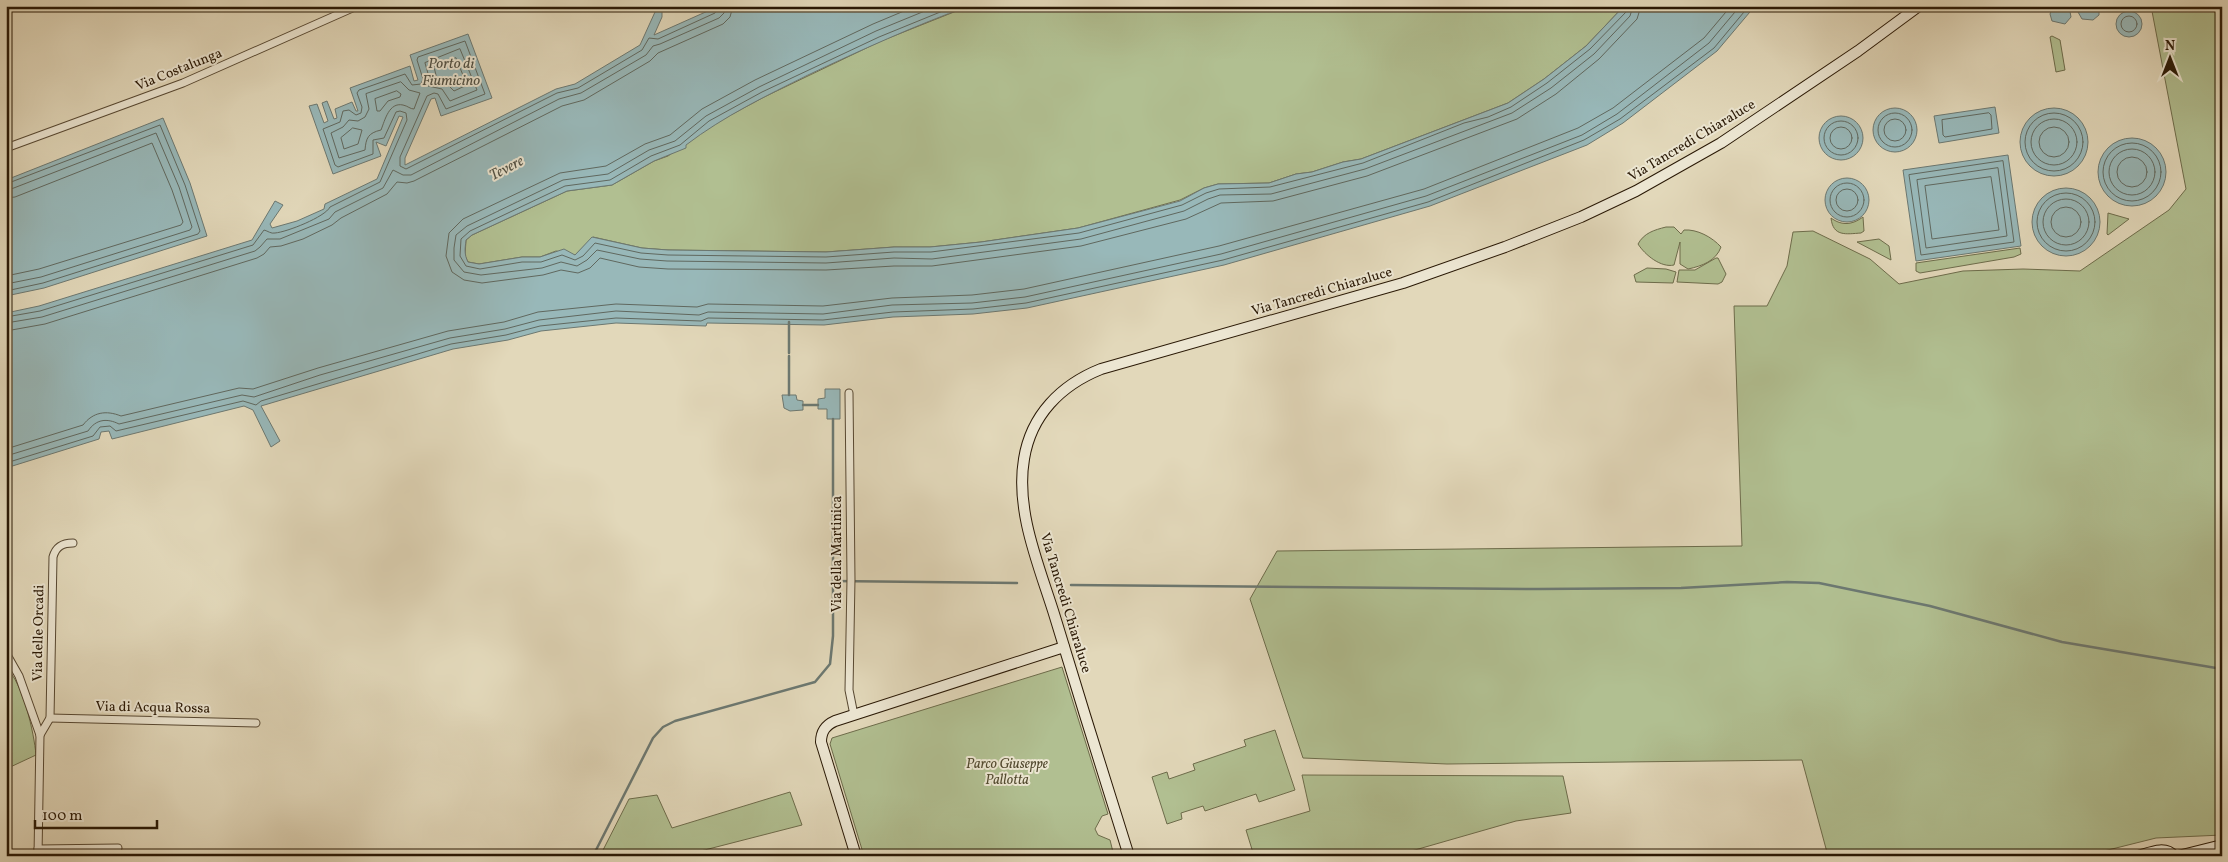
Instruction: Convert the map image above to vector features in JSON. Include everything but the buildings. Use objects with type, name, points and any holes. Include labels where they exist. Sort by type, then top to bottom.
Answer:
[{"type":"street","name":"Via Costalunga","points":[[6,148],[183,83],[357,6]]},
{"type":"street","name":"Via Tancredi Chiaraluce","points":[[1129,856],[1030,535],[1022,487],[1024,458],[1030,436],[1044,410],[1060,393],[1077,380],[1101,369],[1306,312],[1412,280],[1505,247],[1588,214],[1644,186],[1721,142],[1858,51],[1919,6]]},
{"type":"street","name":"Via della Martinica","points":[[849,393],[850,694],[854,715]]},
{"type":"street","name":"Via delle Orcadi","points":[[40,735],[50,718],[53,559],[59,546],[64,543],[74,543]]},
{"type":"street","points":[[856,856],[820,739],[823,730],[829,724],[854,715],[1064,647]]},
{"type":"street","points":[[6,653],[19,676],[40,735],[38,852],[118,848]]},
{"type":"street","name":"Via di Acqua Rossa","points":[[50,718],[256,723]]},
{"type":"street","points":[[2178,856],[2222,845]]},
{"type":"street","points":[[2138,856],[2162,850],[2170,852],[2174,856]]},
{"type":"green space","points":[[969,6],[1624,6],[1586,46],[1544,79],[1508,103],[1361,159],[1343,162],[1312,172],[1296,174],[1269,183],[1218,184],[1204,188],[1180,200],[1078,228],[981,242],[930,247],[894,247],[826,252],[668,250],[642,248],[593,237],[575,255],[556,251],[540,257],[522,257],[479,264],[468,262],[465,256],[466,240],[472,235],[567,191],[612,185],[654,161],[668,156],[712,125],[764,97],[881,41]]},
{"type":"green space","points":[[2151,6],[2222,6],[2222,835],[2156,838],[2084,856],[1828,856],[1802,760],[1447,764],[1303,758],[1250,599],[1277,551],[1742,546],[1734,306],[1767,306],[1787,266],[1793,232],[1813,231],[1870,259],[1899,284],[1963,271],[2023,269],[2080,271],[2169,210],[2186,189]]},
{"type":"green space","points":[[2052,36],[2060,40],[2065,70],[2056,72],[2050,37]]},
{"type":"green space","points":[[2108,213],[2129,219],[2108,235],[2107,234]]},
{"type":"green space","points":[[1863,217],[1864,231],[1850,234],[1837,231],[1832,224],[1831,218],[1847,224]]},
{"type":"green space","points":[[1666,227],[1674,227],[1681,234],[1684,230],[1699,232],[1709,237],[1721,247],[1719,252],[1708,262],[1688,269],[1680,264],[1680,242],[1674,265],[1659,263],[1649,256],[1638,244],[1650,232]]},
{"type":"green space","points":[[1879,239],[1889,246],[1891,260],[1857,242]]},
{"type":"green space","points":[[2020,248],[2021,254],[2014,257],[1920,273],[1916,271],[1916,263]]},
{"type":"green space","points":[[1718,258],[1726,274],[1722,282],[1718,284],[1677,282],[1679,270],[1695,270]]},
{"type":"green space","points":[[1647,268],[1666,269],[1676,272],[1673,283],[1636,282],[1634,275]]},
{"type":"green space","name":"Parco Giuseppe Pallotta","points":[[1062,667],[1108,814],[1102,816],[1095,829],[1098,835],[1110,840],[1114,856],[864,856],[830,744],[832,738]]},
{"type":"green space","points":[[6,668],[18,684],[27,708],[36,755],[6,769]]},
{"type":"green space","points":[[1275,730],[1295,790],[1259,802],[1256,794],[1205,811],[1203,806],[1181,813],[1182,819],[1167,824],[1152,777],[1167,772],[1169,779],[1195,770],[1193,764],[1246,746],[1244,740]]},
{"type":"green space","points":[[1302,775],[1563,776],[1571,813],[1516,821],[1394,856],[1254,856],[1246,830],[1310,811]]},
{"type":"green space","points":[[790,792],[802,825],[689,854],[690,856],[600,856],[629,799],[657,795],[672,828]]},
{"type":"water","points":[[719,6],[969,6],[888,39],[792,83],[715,125],[686,145],[686,148],[654,161],[612,185],[567,191],[472,235],[466,240],[465,254],[468,262],[479,264],[522,257],[540,257],[564,249],[575,255],[592,237],[642,248],[668,250],[826,252],[894,247],[930,247],[981,242],[1078,228],[1180,201],[1204,188],[1218,184],[1269,183],[1296,174],[1312,172],[1343,162],[1361,159],[1508,103],[1544,79],[1586,46],[1624,6],[1755,6],[1717,51],[1623,123],[1587,145],[1430,206],[1224,265],[1027,308],[973,314],[893,317],[824,325],[707,323],[706,326],[616,323],[541,331],[508,340],[453,349],[261,406],[280,441],[271,447],[253,410],[244,406],[112,439],[109,431],[101,432],[99,439],[6,468],[6,313],[39,306],[252,240],[275,201],[283,205],[270,224],[272,228],[297,221],[324,209],[325,204],[377,179],[403,117],[399,116],[386,146],[376,142],[381,156],[333,174],[309,106],[317,104],[324,123],[328,121],[322,103],[327,101],[334,119],[337,118],[335,109],[352,102],[356,111],[358,111],[350,88],[410,66],[414,81],[418,80],[410,55],[468,34],[492,98],[441,116],[435,98],[431,99],[405,158],[405,165],[556,89],[575,84],[640,45],[655,12],[658,10],[662,11],[662,17],[654,35]]},
{"type":"water","points":[[2053,6],[2069,6],[2071,17],[2065,24],[2052,21],[2050,14]]},
{"type":"water","points":[[2078,6],[2099,6],[2099,15],[2093,20],[2082,19],[2078,12]]},
{"type":"water","points":[[2129,11],[2138,15],[2142,24],[2138,33],[2129,37],[2120,33],[2116,24],[2120,15]]},
{"type":"water","points":[[1995,107],[1999,133],[1939,143],[1934,116]]},
{"type":"water","points":[[1891,108],[1899,108],[1911,114],[1917,130],[1911,146],[1899,152],[1891,152],[1879,146],[1873,134],[1873,126],[1879,114]]},
{"type":"water","points":[[2054,108],[2067,111],[2078,118],[2085,129],[2088,142],[2085,155],[2078,166],[2067,173],[2054,176],[2041,173],[2030,166],[2023,155],[2020,142],[2023,129],[2030,118],[2041,111]]},
{"type":"water","points":[[1837,116],[1845,116],[1857,122],[1863,138],[1857,154],[1845,160],[1837,160],[1825,154],[1819,142],[1819,134],[1825,122]]},
{"type":"water","points":[[163,118],[190,183],[207,236],[44,288],[6,296],[6,180]]},
{"type":"water","points":[[2132,138],[2145,141],[2156,148],[2163,159],[2166,172],[2163,185],[2156,196],[2145,203],[2132,206],[2119,203],[2108,196],[2101,185],[2098,172],[2101,159],[2108,148],[2119,141]]},
{"type":"water","points":[[2008,155],[2021,246],[1916,261],[1903,170]]},
{"type":"water","points":[[1843,178],[1851,178],[1863,184],[1869,200],[1863,216],[1851,222],[1843,222],[1831,216],[1825,204],[1825,196],[1831,184]]},
{"type":"water","points":[[2066,188],[2079,191],[2090,198],[2097,209],[2100,222],[2097,235],[2090,246],[2079,253],[2066,256],[2053,253],[2042,246],[2035,235],[2032,222],[2035,209],[2042,198],[2053,191]]},
{"type":"water","points":[[825,389],[840,389],[840,419],[827,419],[827,409],[818,409],[818,399],[825,398]]},
{"type":"water","points":[[782,395],[796,395],[797,400],[803,401],[803,410],[790,411],[784,408]]},
{"type":"waterway","points":[[789,322],[789,353]]},
{"type":"waterway","points":[[789,356],[789,395]]},
{"type":"waterway","points":[[803,405],[818,405]]},
{"type":"waterway","points":[[593,856],[653,738],[663,727],[675,721],[815,682],[830,664],[833,636],[833,419]]},
{"type":"waterway","points":[[833,581],[1017,583]]},
{"type":"waterway","points":[[1071,585],[1538,589],[1681,588],[1787,582],[1819,583],[1930,606],[2062,642],[2222,669]]},
{"type":"water label","name":"Porto di Fiumicino","points":[[451,72]]},
{"type":"water label","name":"Tevere","points":[[507,169]]}]
